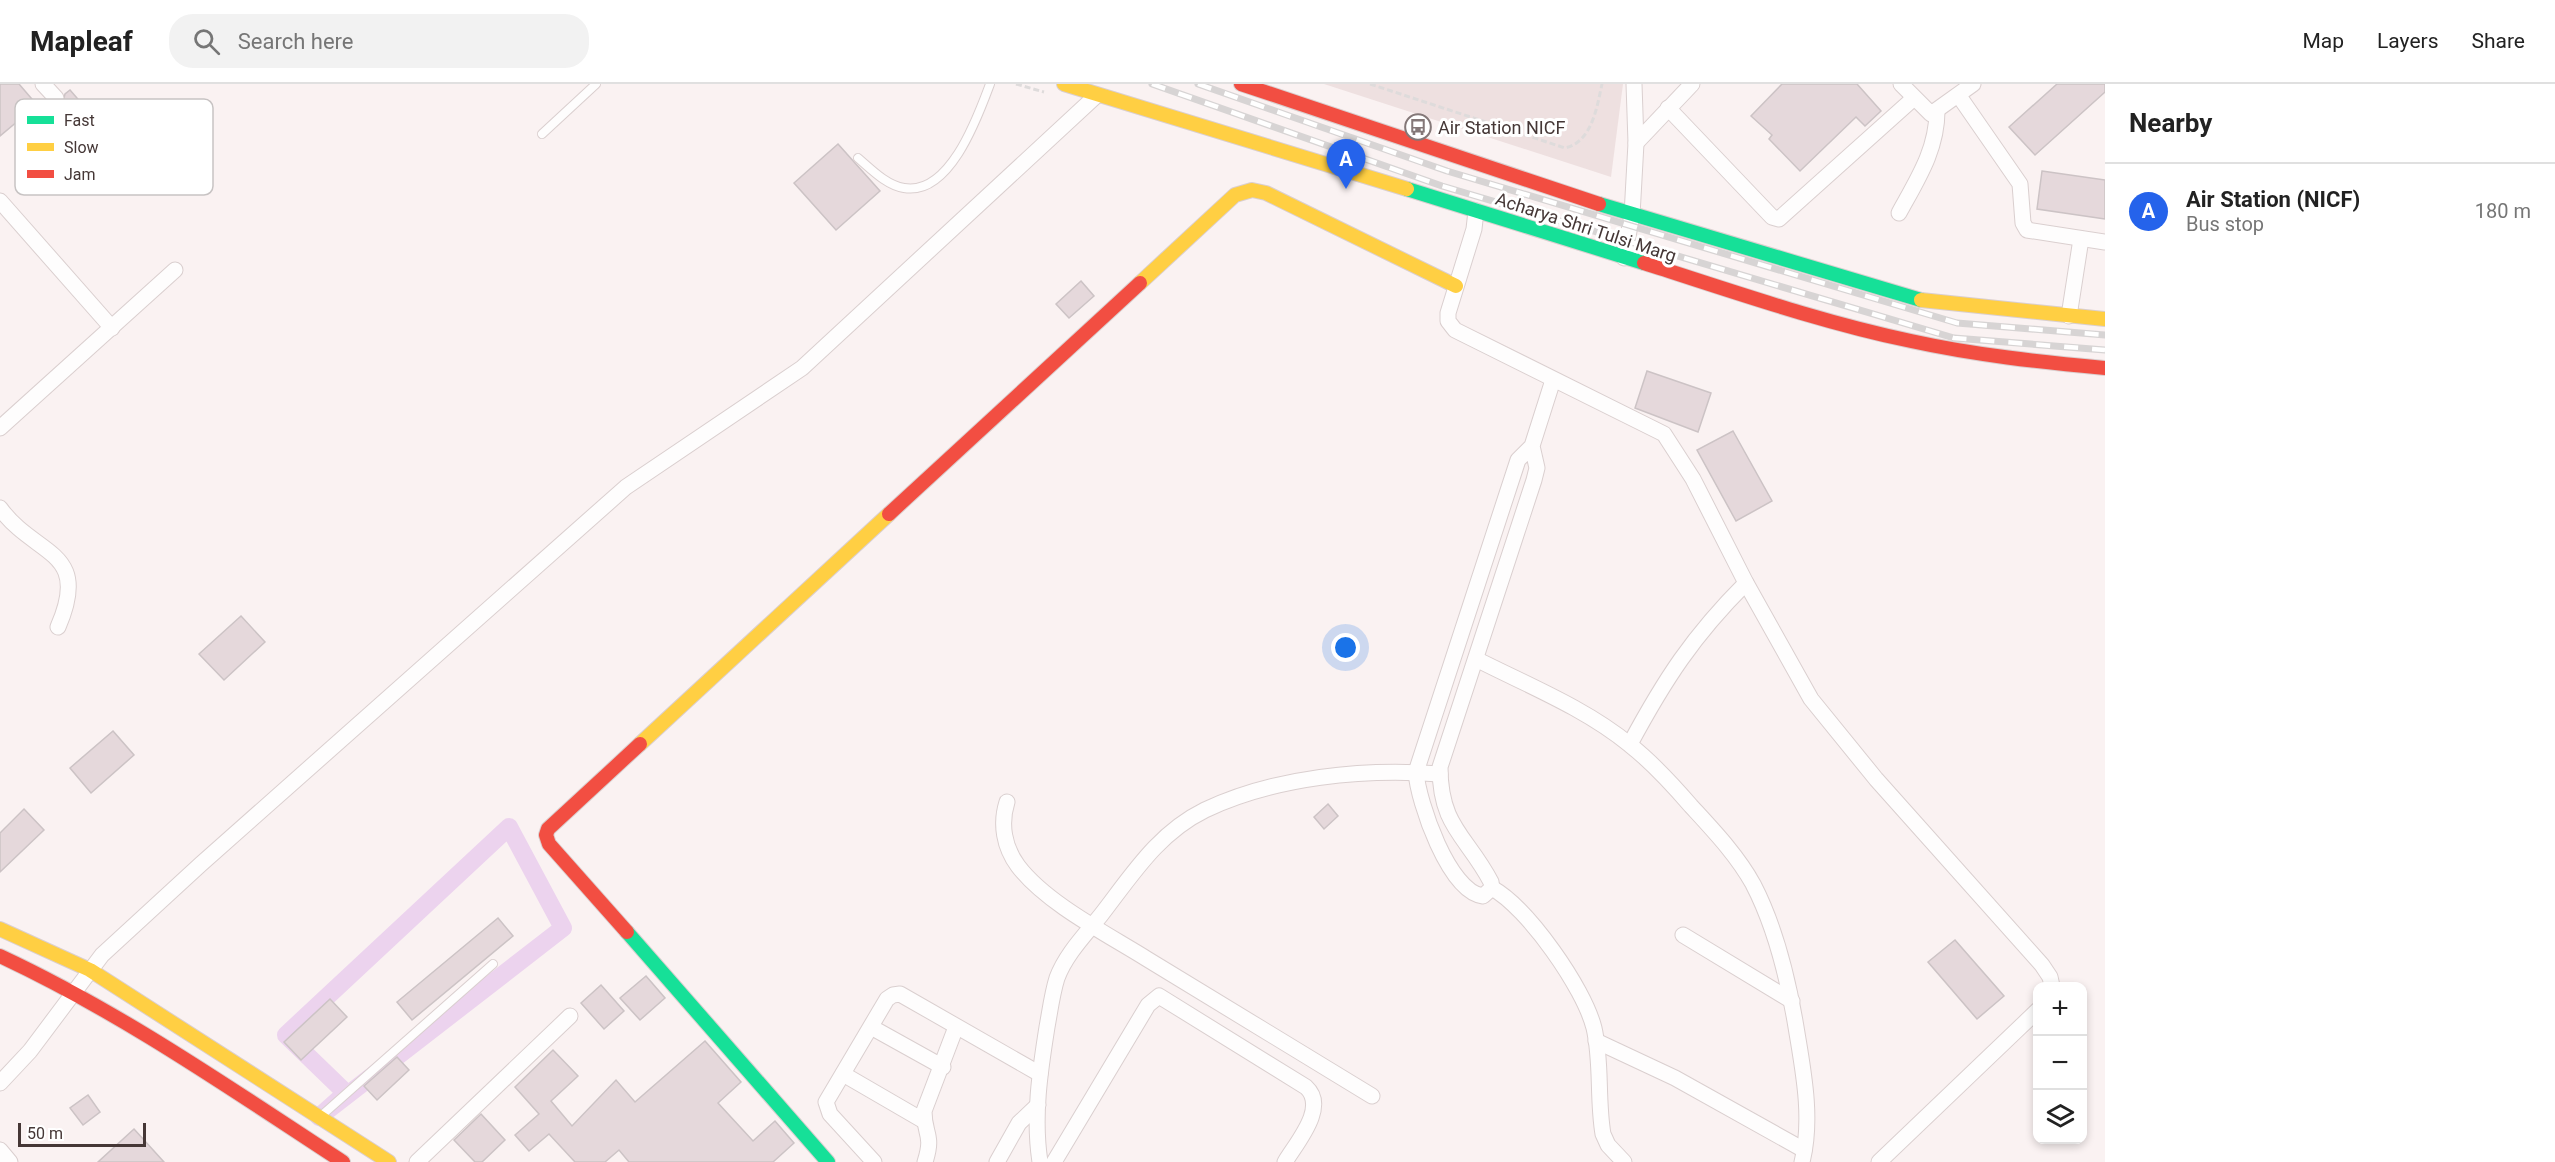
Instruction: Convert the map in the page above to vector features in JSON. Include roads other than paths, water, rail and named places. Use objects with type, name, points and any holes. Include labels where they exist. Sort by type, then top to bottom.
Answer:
[{"type":"main road","name":"Acharya Shri Tulsi Marg","points":[[1064,84],[1553,233],[1798,313],[1899,338],[2008,358],[2105,368]]},
{"type":"main road","name":"Acharya Shri Tulsi Marg","points":[[1241,84],[1632,215],[1931,303],[2105,319]]},
{"type":"main road","points":[[828,1162],[549,844],[546,835],[548,829],[1235,195],[1252,190],[1266,193],[1456,285]]},
{"type":"main road","points":[[0,929],[90,970],[389,1162]]},
{"type":"main road","points":[[0,956],[75,991],[131,1023],[343,1162]]},
{"type":"main road","points":[[288,1125],[302,1106]]},
{"type":"street","points":[[43,84],[56,98]]},
{"type":"street","points":[[1624,258],[1632,215],[1636,143],[1634,84]]},
{"type":"street","points":[[1636,143],[1692,84]]},
{"type":"street","points":[[1901,84],[1925,111],[1931,114],[1973,84]]},
{"type":"street","points":[[0,1083],[30,1051],[90,970],[114,943],[201,864],[610,500],[640,477],[802,368],[1097,95]]},
{"type":"street","points":[[1959,96],[2020,184],[2023,223],[2027,231],[2105,242]]},
{"type":"street","points":[[1668,108],[1772,217],[1779,219],[1914,98]]},
{"type":"street","points":[[1899,213],[1929,157],[1936,136],[1937,111]]},
{"type":"street","points":[[0,201],[112,328]]},
{"type":"street","points":[[1476,211],[1474,229],[1448,313],[1448,321],[1455,330],[1664,435],[1693,479],[1746,583],[1811,699],[1829,724],[2042,966],[2051,982]]},
{"type":"street","points":[[2069,316],[2081,239]]},
{"type":"street","points":[[0,428],[175,270]]},
{"type":"street","points":[[1492,888],[1487,895],[1478,895],[1454,873],[1427,818],[1417,788],[1416,772],[1518,460],[1532,446],[1553,381]]},
{"type":"street","points":[[1532,446],[1537,468],[1476,659],[1444,750],[1440,774],[1443,804],[1464,845],[1487,873],[1492,888],[1512,902],[1547,943],[1590,1015],[1596,1041],[1603,1134],[1608,1145],[1624,1162]]},
{"type":"street","points":[[0,508],[9,521],[51,550],[63,565],[71,590],[58,627]]},
{"type":"street","points":[[1630,744],[1658,692],[1689,645],[1708,621],[1746,583]]},
{"type":"street","points":[[1476,659],[1586,716],[1630,744],[1663,774],[1720,839],[1753,885],[1783,962],[1792,1001],[1806,1088],[1803,1156],[1675,1078],[1596,1041]]},
{"type":"street","points":[[1040,1162],[1036,1125],[1040,1074],[1054,988],[1076,945],[1150,851],[1182,824],[1205,811],[1234,799],[1316,777],[1356,773],[1440,774]]},
{"type":"street","points":[[1007,802],[1004,813],[1005,837],[1018,866],[1037,886],[1091,926],[1372,1096]]},
{"type":"street","points":[[1683,936],[1792,1001]]},
{"type":"street","points":[[874,1162],[827,1108],[826,1102],[887,999],[893,994],[900,994],[1040,1074]]},
{"type":"street","points":[[1054,1162],[1148,1005],[1159,996],[1305,1087],[1314,1095],[1315,1105],[1311,1118],[1285,1162]]},
{"type":"street","points":[[1879,1162],[2009,1041],[2033,1014]]},
{"type":"street","points":[[417,1162],[570,1016]]},
{"type":"street","points":[[926,1162],[931,1141],[924,1121],[926,1105],[956,1026]]},
{"type":"street","points":[[871,1027],[942,1067]]},
{"type":"street","points":[[843,1074],[924,1121]]},
{"type":"street","points":[[997,1162],[1019,1123],[1038,1105]]},
{"type":"street","points":[[0,1150],[10,1162]]},
{"type":"lane","points":[[542,134],[596,84]]},
{"type":"lane","points":[[858,158],[890,183],[904,188],[927,184],[947,168],[966,143],[990,84]]},
{"type":"lane","points":[[319,1117],[493,964]]},
{"type":"waterway","points":[[509,827],[563,928],[319,1117],[346,1093],[286,1035],[509,827]]},
{"type":"railway","points":[[1152,84],[1442,186],[1954,338],[2105,350]]},
{"type":"railway","points":[[1198,84],[1447,171],[1957,323],[2105,335]]},
{"type":"place","name":"Air Station NICF","points":[[1418,127]]},
{"type":"place","name":"Air Station (NICF)","points":[[1346,189]]}]
